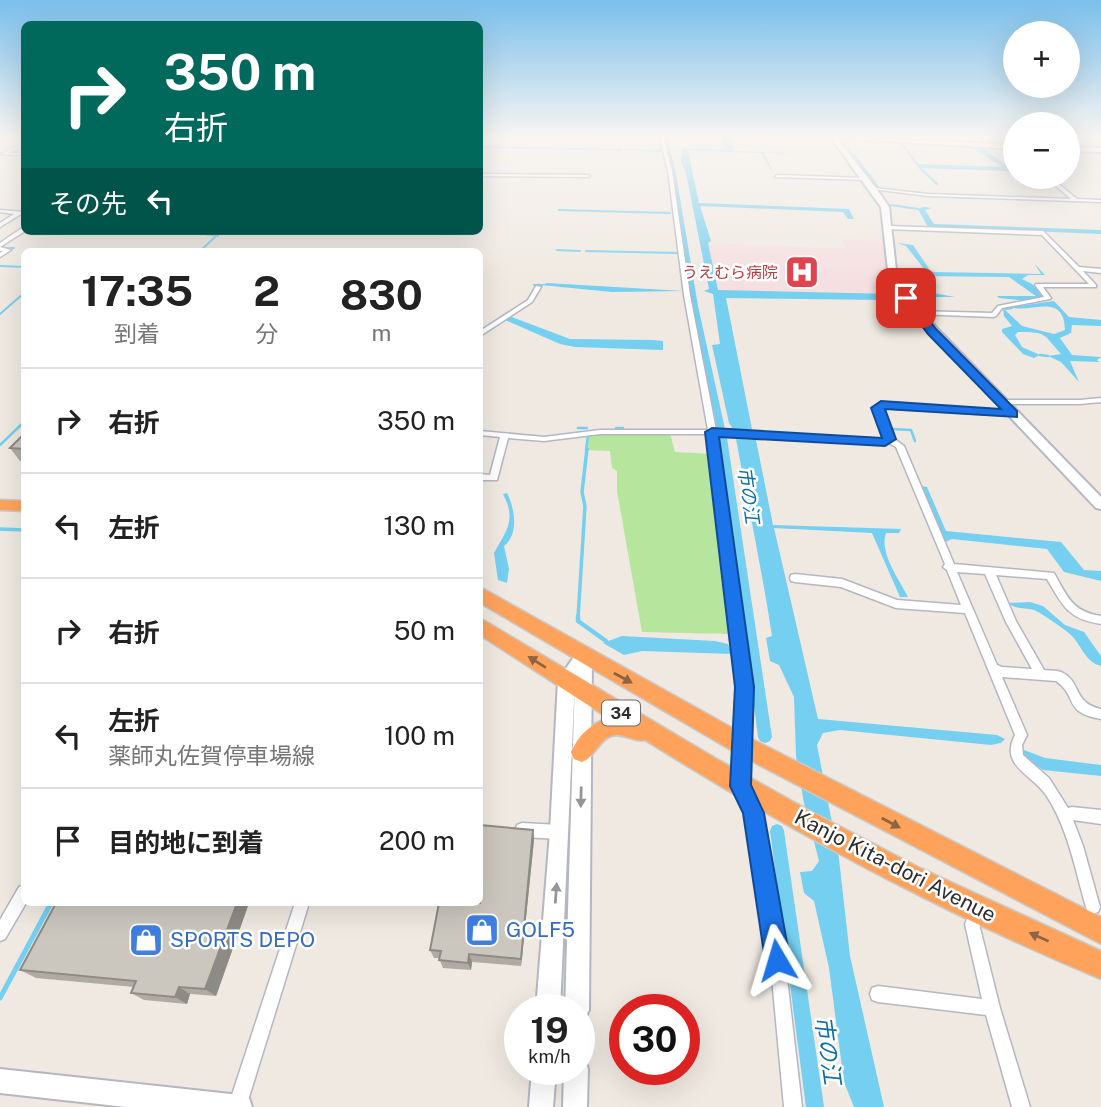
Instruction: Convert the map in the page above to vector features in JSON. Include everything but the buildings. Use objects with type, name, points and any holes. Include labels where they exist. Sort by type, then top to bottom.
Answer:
[{"type":"highway","points":[[0,505],[21,506]]},
{"type":"highway","points":[[0,515],[21,516]]},
{"type":"highway","name":"Kanjo Kita-dori Avenue","points":[[483,596],[584,656],[831,792],[1097,919]]},
{"type":"highway","name":"Kanjo Kita-dori Avenue","points":[[483,628],[741,786],[845,844],[938,891],[1101,965]]},
{"type":"highway","points":[[582,752],[592,736],[608,727],[620,725],[636,730],[721,782],[741,786]]},
{"type":"main road","points":[[874,189],[885,207],[892,270],[916,312],[1101,505]]},
{"type":"main road","points":[[549,994],[560,832],[575,685],[584,656]]},
{"type":"main road","points":[[575,685],[582,752],[577,994]]},
{"type":"main road","points":[[0,1081],[238,1107]]},
{"type":"main road","points":[[541,1107],[543,1085]]},
{"type":"main road","points":[[575,1107],[576,1085]]},
{"type":"street","points":[[672,187],[687,295],[712,432],[745,687],[741,786],[754,813],[775,935],[793,1107]]},
{"type":"street","points":[[874,189],[928,195],[1101,201]]},
{"type":"street","points":[[1062,189],[1076,201]]},
{"type":"street","points":[[0,211],[21,213]]},
{"type":"street","points":[[0,225],[21,214]]},
{"type":"street","points":[[888,228],[1043,233],[1094,286],[1038,285],[1048,295],[1043,300],[1000,307],[994,315],[916,312]]},
{"type":"street","points":[[0,247],[21,231]]},
{"type":"street","points":[[0,247],[8,250],[0,255]]},
{"type":"street","points":[[1079,270],[1101,271]]},
{"type":"street","points":[[483,332],[530,301],[538,287]]},
{"type":"street","points":[[1001,402],[1101,400]]},
{"type":"street","points":[[1012,414],[881,405],[878,408],[889,439],[900,446],[948,567],[995,669],[1021,735],[1016,742],[1015,753],[1023,766],[1049,787],[1063,812],[1077,848],[1097,919]]},
{"type":"street","points":[[483,433],[544,439],[600,432],[712,432],[885,442],[889,439]]},
{"type":"street","points":[[483,477],[494,478],[505,435]]},
{"type":"street","points":[[948,567],[1050,576],[1071,611],[1079,617],[1101,620]]},
{"type":"street","points":[[989,571],[1011,622],[1041,675]]},
{"type":"street","points":[[795,578],[842,583],[896,604],[966,609]]},
{"type":"street","points":[[995,669],[1058,676],[1065,679],[1078,706],[1088,713],[1101,714]]},
{"type":"street","points":[[1072,813],[1101,817]]},
{"type":"street","points":[[504,829],[560,832]]},
{"type":"street","points":[[0,934],[21,897]]},
{"type":"street","points":[[238,1107],[301,906]]},
{"type":"street","points":[[972,924],[992,1008],[1021,1107]]},
{"type":"street","points":[[878,994],[992,1008]]},
{"type":"shaded area","name":"うえむら病院","points":[[841,239],[884,241],[886,264],[899,294],[717,290],[707,243],[846,249]]},
{"type":"green space","points":[[670,433],[675,452],[712,454],[734,634],[642,632],[617,491],[617,471],[612,468],[610,451],[586,450],[588,435]]},
{"type":"water","points":[[689,187],[696,187],[699,203],[849,209],[854,219],[848,219],[843,212],[700,206],[711,241],[708,243],[718,290],[894,294],[895,297],[882,300],[726,298],[752,429],[733,429],[729,423],[712,345],[720,344],[713,294],[704,291],[709,289]]},
{"type":"water","points":[[932,208],[925,210],[934,224],[1101,230],[1101,234],[928,227],[918,209]]},
{"type":"water","points":[[897,243],[913,245],[934,272],[1041,274],[1034,263],[1045,275],[1028,275],[1022,279],[1032,284],[1044,297],[1027,301],[999,298],[997,296],[1036,296],[1009,277],[919,276],[913,277],[917,290],[955,297],[914,297],[901,273],[924,273],[925,270],[906,246]]},
{"type":"water","points":[[547,283],[683,291],[612,292],[541,285]]},
{"type":"water","points":[[1054,301],[1069,317],[1101,320],[1101,326],[1072,325],[1071,333],[1060,338],[1072,355],[1101,357],[1097,360],[1099,362],[1070,361],[1079,382],[1061,362],[1048,356],[1061,354],[1044,336],[1028,332],[1018,332],[1015,335],[1022,347],[1040,355],[1034,358],[1023,354],[1002,332],[1002,329],[1012,326],[1004,316],[1003,308],[1022,326],[1054,334],[1065,330],[1063,318],[1053,307],[1010,307]]},
{"type":"water","points":[[509,316],[570,339],[663,341],[663,350],[575,347],[560,344],[505,320]]},
{"type":"water","points":[[736,439],[756,440],[773,525],[901,529],[899,533],[886,533],[885,549],[908,597],[900,597],[872,533],[774,528],[818,719],[997,735],[1005,739],[1001,743],[991,745],[840,730],[823,733],[817,745],[839,859],[850,956],[884,1107],[854,1107],[844,1082],[829,968],[814,901],[804,893],[800,872],[812,871],[819,861],[804,803],[796,756],[794,697],[779,665],[770,661],[766,638],[772,636]]},
{"type":"water","points":[[921,486],[927,487],[946,531],[1061,542],[1084,570],[1101,571],[1101,581],[1064,572],[1047,549],[952,539],[943,543]]},
{"type":"water","points":[[507,493],[512,506],[514,528],[504,546],[509,569],[507,583],[498,580],[494,553],[508,525],[509,511],[503,494]]},
{"type":"water","points":[[1030,602],[1043,606],[1065,625],[1084,632],[1101,656],[1101,666],[1091,661],[1071,635],[1053,621],[1034,610],[1017,608],[1008,603]]},
{"type":"water","points":[[622,636],[715,641],[728,644],[732,654],[642,651],[624,655],[603,643]]},
{"type":"water","points":[[1024,750],[1045,758],[1101,765],[1101,776],[1043,770],[1024,756]]},
{"type":"waterway","name":"市の江","points":[[676,187],[695,306],[723,438],[765,737]]},
{"type":"waterway","points":[[891,205],[918,209]]},
{"type":"waterway","points":[[559,210],[670,213]]},
{"type":"waterway","points":[[212,235],[218,236]]},
{"type":"waterway","points":[[203,248],[215,237]]},
{"type":"waterway","points":[[0,248],[14,248]]},
{"type":"waterway","points":[[557,250],[580,251]]},
{"type":"waterway","points":[[586,251],[677,253]]},
{"type":"waterway","points":[[0,266],[21,267]]},
{"type":"waterway","points":[[534,285],[542,285]]},
{"type":"waterway","points":[[0,314],[21,296]]},
{"type":"waterway","points":[[891,296],[913,296]]},
{"type":"waterway","points":[[1006,309],[1012,308]]},
{"type":"waterway","points":[[1040,355],[1048,356]]},
{"type":"waterway","points":[[0,445],[21,425]]},
{"type":"waterway","points":[[578,428],[587,428]]},
{"type":"waterway","points":[[616,428],[623,428]]},
{"type":"waterway","points":[[890,429],[911,430],[915,441]]},
{"type":"waterway","points":[[586,450],[588,435]]},
{"type":"waterway","points":[[578,618],[585,506],[582,492],[587,449]]},
{"type":"waterway","points":[[0,529],[21,530]]},
{"type":"waterway","points":[[578,618],[578,621],[606,641]]},
{"type":"waterway","name":"市の江","points":[[777,831],[815,1107]]},
{"type":"waterway","points":[[0,998],[49,906]]},
{"type":"place","name":"うえむら病院","points":[[802,272]]},
{"type":"place","name":"GOLF5","points":[[482,930]]},
{"type":"place","name":"SPORTS DEPO","points":[[146,940]]},
{"type":"route","points":[[777,960],[754,813],[741,786],[745,687],[712,432],[885,442],[889,439],[878,408],[881,405],[1012,414],[932,332],[906,298]]}]
